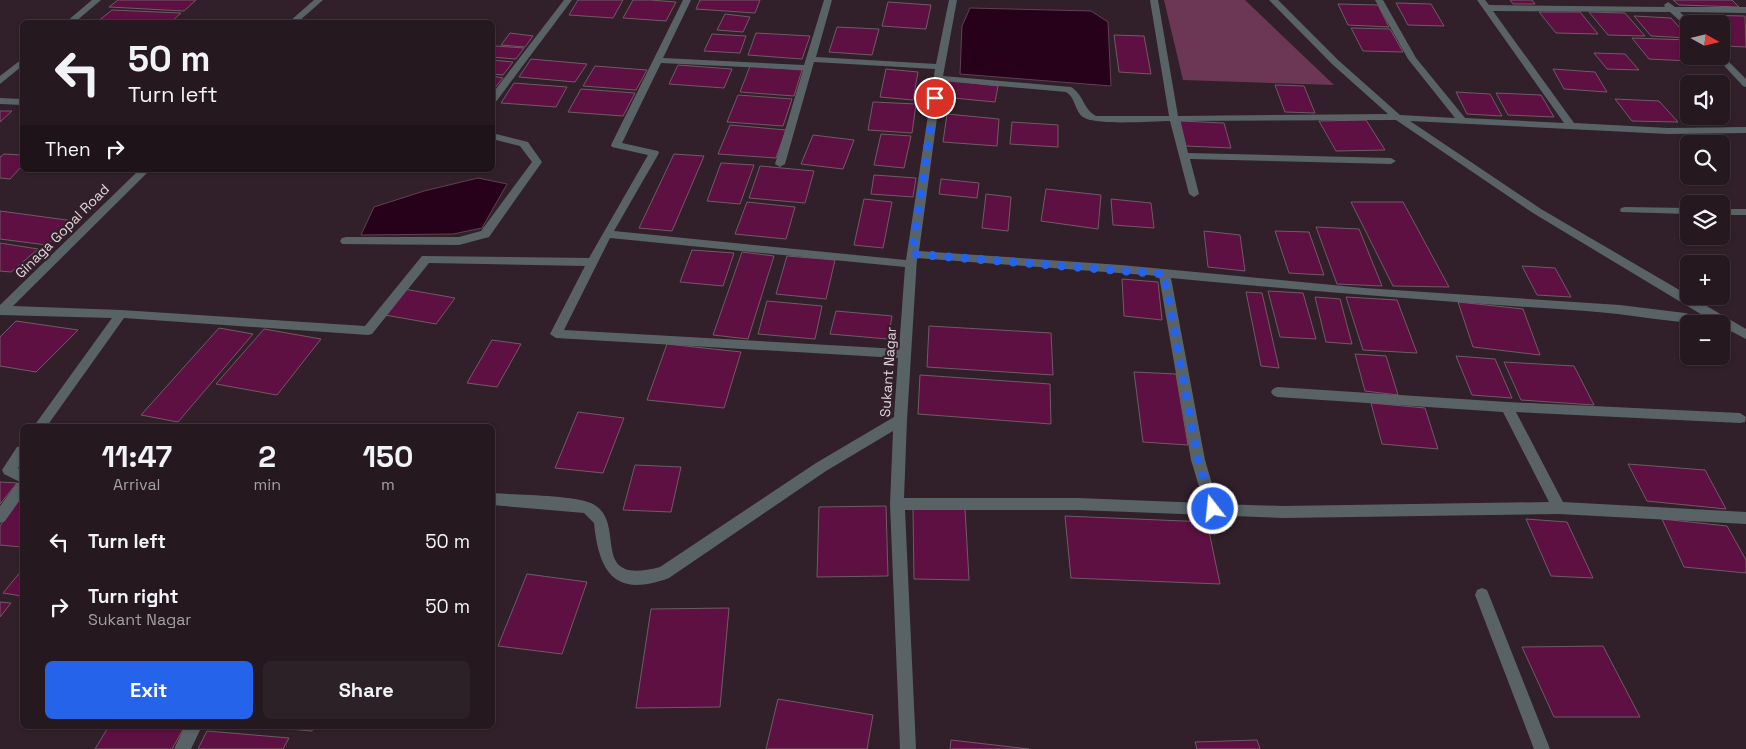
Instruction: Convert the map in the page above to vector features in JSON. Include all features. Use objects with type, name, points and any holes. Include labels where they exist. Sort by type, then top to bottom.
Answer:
[{"type":"street","points":[[72,20],[97,0]]},
{"type":"street","points":[[295,20],[318,0]]},
{"type":"street","points":[[495,97],[568,0]]},
{"type":"street","points":[[687,0],[616,145],[654,152],[607,234],[556,334],[904,354]]},
{"type":"street","points":[[780,164],[828,0]]},
{"type":"street","name":"Sukant Nagar","points":[[908,749],[897,504],[900,420],[912,259],[939,72],[953,0]]},
{"type":"street","points":[[1154,0],[1174,118],[1194,194]]},
{"type":"street","points":[[1272,0],[1335,62],[1397,117],[1537,212],[1743,332]]},
{"type":"street","points":[[1380,0],[1412,58],[1462,120]]},
{"type":"street","points":[[1481,0],[1570,125]]},
{"type":"street","points":[[1663,0],[1680,18]]},
{"type":"street","points":[[1488,8],[1746,10]]},
{"type":"street","points":[[659,60],[810,64],[939,72],[1068,88],[1078,97],[1080,109],[1084,114],[1094,119],[1397,117],[1668,131],[1746,130]]},
{"type":"street","points":[[0,81],[20,64]]},
{"type":"street","points":[[1728,65],[1746,84]]},
{"type":"street","points":[[0,101],[20,102]]},
{"type":"street","points":[[346,241],[459,241],[485,234],[537,162],[524,144],[495,137]]},
{"type":"street","points":[[1184,156],[1391,161]]},
{"type":"street","name":"Ginaga Gopal Road","points":[[0,311],[17,297],[143,172]]},
{"type":"street","points":[[1625,210],[1680,211]]},
{"type":"street","points":[[1730,212],[1746,212]]},
{"type":"street","points":[[607,234],[912,259],[1164,274],[1364,292],[1620,309],[1680,315]]},
{"type":"street","points":[[0,311],[121,314],[368,331],[426,258],[594,262]]},
{"type":"street","points":[[1164,274],[1198,460],[1213,509]]},
{"type":"street","points":[[41,424],[121,314]]},
{"type":"street","points":[[1730,328],[1743,332]]},
{"type":"street","points":[[1277,392],[1507,407],[1740,418]]},
{"type":"street","points":[[1507,407],[1559,508]]},
{"type":"street","points":[[495,499],[573,505],[588,508],[601,520],[605,557],[616,572],[636,578],[646,577],[664,573],[821,467],[900,420]]},
{"type":"street","points":[[20,454],[9,470],[20,476]]},
{"type":"street","points":[[0,517],[20,490]]},
{"type":"street","points":[[897,504],[1078,504],[1283,512],[1559,508],[1746,518]]},
{"type":"street","points":[[1482,595],[1542,749]]},
{"type":"street","points":[[182,749],[192,729]]},
{"type":"shaded area","points":[[1164,0],[1245,0],[1334,85],[1183,80]]},
{"type":"shaded area","points":[[970,8],[1091,11],[1108,22],[1111,86],[960,74],[962,26]]},
{"type":"shaded area","points":[[478,178],[507,184],[482,228],[453,234],[361,235],[374,207],[424,191]]},
{"type":"building","points":[[118,0],[196,0],[184,11],[109,7]]},
{"type":"building","points":[[578,0],[623,0],[613,18],[569,15]]},
{"type":"building","points":[[633,0],[676,2],[666,21],[623,18]]},
{"type":"building","points":[[700,0],[760,0],[755,13],[696,9]]},
{"type":"building","points":[[1510,0],[1532,0],[1535,4],[1513,4]]},
{"type":"building","points":[[1673,0],[1732,0],[1739,7],[1679,5]]},
{"type":"building","points":[[888,2],[931,5],[926,29],[882,26]]},
{"type":"building","points":[[1396,3],[1431,4],[1444,26],[1408,25]]},
{"type":"building","points":[[1338,4],[1378,5],[1389,27],[1348,25]]},
{"type":"building","points":[[112,10],[181,13],[173,20],[100,20]]},
{"type":"building","points":[[1539,12],[1580,12],[1598,34],[1556,33]]},
{"type":"building","points":[[1589,12],[1625,13],[1645,36],[1608,35]]},
{"type":"building","points":[[725,14],[750,17],[743,32],[717,30]]},
{"type":"building","points":[[1634,16],[1671,18],[1680,28],[1680,38],[1651,36]]},
{"type":"building","points":[[1730,16],[1745,16],[1746,47],[1730,46]]},
{"type":"building","points":[[837,27],[879,29],[872,55],[829,52]]},
{"type":"building","points":[[1351,28],[1390,29],[1403,52],[1363,51]]},
{"type":"building","points":[[510,33],[533,36],[525,47],[501,45]]},
{"type":"building","points":[[756,33],[810,36],[802,59],[748,55]]},
{"type":"building","points":[[712,34],[746,36],[740,53],[704,51]]},
{"type":"building","points":[[1114,35],[1144,36],[1151,74],[1119,72]]},
{"type":"building","points":[[1632,38],[1680,40],[1680,61],[1649,59]]},
{"type":"building","points":[[495,47],[524,48],[516,59],[495,57]]},
{"type":"building","points":[[1594,53],[1625,54],[1639,70],[1607,69]]},
{"type":"building","points":[[531,59],[587,64],[575,82],[519,77]]},
{"type":"building","points":[[495,60],[513,62],[503,75],[495,74]]},
{"type":"building","points":[[678,65],[732,69],[724,88],[669,84]]},
{"type":"building","points":[[595,66],[647,70],[636,90],[583,86]]},
{"type":"building","points":[[750,66],[802,70],[794,96],[740,92]]},
{"type":"building","points":[[886,69],[918,72],[913,100],[880,97]]},
{"type":"building","points":[[1553,69],[1595,72],[1607,92],[1564,89]]},
{"type":"building","points":[[495,77],[503,78],[495,87]]},
{"type":"building","points":[[947,80],[998,86],[995,102],[943,97]]},
{"type":"building","points":[[514,83],[567,87],[556,107],[501,103]]},
{"type":"building","points":[[1275,85],[1304,86],[1315,113],[1285,112]]},
{"type":"building","points":[[581,89],[635,93],[623,116],[568,112]]},
{"type":"building","points":[[1456,92],[1490,94],[1502,116],[1467,114]]},
{"type":"building","points":[[1496,93],[1541,95],[1554,117],[1508,115]]},
{"type":"building","points":[[738,95],[792,99],[783,126],[727,122]]},
{"type":"building","points":[[1615,99],[1659,101],[1678,122],[1632,121]]},
{"type":"building","points":[[873,102],[916,104],[912,133],[868,130]]},
{"type":"building","points":[[0,111],[12,111],[0,122]]},
{"type":"building","points":[[947,114],[999,119],[997,146],[943,142]]},
{"type":"building","points":[[1366,120],[1385,150],[1336,151],[1319,121]]},
{"type":"building","points":[[1180,121],[1224,123],[1231,148],[1186,146]]},
{"type":"building","points":[[1012,122],[1058,125],[1058,147],[1010,144]]},
{"type":"building","points":[[730,125],[786,130],[776,158],[718,154]]},
{"type":"building","points":[[881,134],[911,136],[904,168],[874,165]]},
{"type":"building","points":[[813,135],[854,140],[843,169],[801,164]]},
{"type":"building","points":[[4,154],[20,155],[20,168],[10,179],[0,178],[0,157]]},
{"type":"building","points":[[674,154],[704,156],[672,231],[639,228]]},
{"type":"building","points":[[721,163],[754,165],[740,204],[707,201]]},
{"type":"building","points":[[760,166],[814,171],[805,203],[749,198]]},
{"type":"building","points":[[874,175],[916,178],[913,197],[871,194]]},
{"type":"building","points":[[941,179],[979,183],[977,198],[939,194]]},
{"type":"building","points":[[1046,189],[1101,195],[1098,229],[1041,221]]},
{"type":"building","points":[[986,194],[1011,197],[1008,231],[982,228]]},
{"type":"building","points":[[864,199],[892,202],[883,248],[854,245]]},
{"type":"building","points":[[1111,199],[1151,203],[1154,228],[1113,225]]},
{"type":"building","points":[[747,202],[795,207],[786,239],[735,234]]},
{"type":"building","points":[[1351,202],[1403,202],[1449,287],[1393,286]]},
{"type":"building","points":[[0,211],[74,221],[47,245],[0,239]]},
{"type":"building","points":[[1316,227],[1359,229],[1382,286],[1337,284]]},
{"type":"building","points":[[1204,231],[1240,235],[1245,271],[1208,267]]},
{"type":"building","points":[[1275,231],[1309,232],[1324,275],[1289,273]]},
{"type":"building","points":[[0,243],[38,249],[11,272],[0,271]]},
{"type":"building","points":[[692,250],[734,253],[723,286],[680,282]]},
{"type":"building","points":[[742,252],[774,256],[748,339],[713,335]]},
{"type":"building","points":[[787,256],[835,260],[826,299],[776,294]]},
{"type":"building","points":[[1522,266],[1555,268],[1571,297],[1537,295]]},
{"type":"building","points":[[1122,279],[1158,282],[1162,320],[1124,316]]},
{"type":"building","points":[[404,289],[455,298],[436,324],[385,315]]},
{"type":"building","points":[[1268,291],[1303,293],[1316,339],[1280,337]]},
{"type":"building","points":[[1246,292],[1262,293],[1279,368],[1261,366]]},
{"type":"building","points":[[1315,297],[1340,299],[1352,344],[1326,342]]},
{"type":"building","points":[[1346,297],[1397,300],[1417,353],[1363,350]]},
{"type":"building","points":[[767,301],[822,306],[815,339],[758,334]]},
{"type":"building","points":[[1458,302],[1523,309],[1540,355],[1473,347]]},
{"type":"building","points":[[836,311],[892,316],[888,339],[830,334]]},
{"type":"building","points":[[16,321],[78,330],[36,372],[0,366],[0,337]]},
{"type":"building","points":[[929,326],[1051,333],[1053,375],[927,367]]},
{"type":"building","points":[[219,328],[253,334],[178,422],[141,415]]},
{"type":"building","points":[[264,329],[321,339],[277,395],[216,384]]},
{"type":"building","points":[[492,340],[521,344],[497,387],[467,383]]},
{"type":"building","points":[[667,344],[741,352],[724,408],[647,400]]},
{"type":"building","points":[[1355,354],[1386,356],[1398,395],[1365,391]]},
{"type":"building","points":[[1456,356],[1495,359],[1512,398],[1472,395]]},
{"type":"building","points":[[1504,362],[1574,366],[1594,405],[1521,400]]},
{"type":"building","points":[[1134,372],[1176,374],[1188,445],[1143,442]]},
{"type":"building","points":[[920,375],[1050,384],[1051,424],[918,414]]},
{"type":"building","points":[[1371,403],[1425,408],[1438,449],[1382,444]]},
{"type":"building","points":[[578,412],[624,418],[603,473],[555,468]]},
{"type":"building","points":[[1628,464],[1705,470],[1726,509],[1647,501]]},
{"type":"building","points":[[635,465],[681,467],[671,512],[623,510]]},
{"type":"building","points":[[0,482],[17,483],[0,504]]},
{"type":"building","points":[[20,499],[20,547],[0,545],[0,526]]},
{"type":"building","points":[[886,506],[888,576],[817,577],[819,507]]},
{"type":"building","points":[[913,509],[965,509],[969,580],[914,579]]},
{"type":"building","points":[[1065,516],[1207,522],[1220,584],[1071,578]]},
{"type":"building","points":[[1526,519],[1567,522],[1593,578],[1551,576]]},
{"type":"building","points":[[1662,519],[1727,526],[1746,560],[1746,573],[1684,567]]},
{"type":"building","points":[[20,572],[20,596],[3,593]]},
{"type":"building","points":[[527,574],[587,582],[562,654],[498,646]]},
{"type":"building","points":[[0,602],[11,603],[0,617]]},
{"type":"building","points":[[729,608],[720,707],[636,708],[651,609]]},
{"type":"building","points":[[1603,646],[1640,717],[1554,717],[1522,647]]},
{"type":"building","points":[[778,699],[873,715],[867,749],[766,749]]},
{"type":"building","points":[[107,729],[183,729],[172,749],[95,749]]},
{"type":"building","points":[[288,729],[313,729],[312,731]]},
{"type":"building","points":[[207,731],[289,738],[283,749],[198,749]]},
{"type":"building","points":[[951,740],[1029,749],[950,749]]},
{"type":"building","points":[[1257,740],[1260,749],[1197,749],[1195,742]]},
{"type":"route","points":[[935,98],[912,254],[1164,274],[1198,460],[1213,509]]}]
